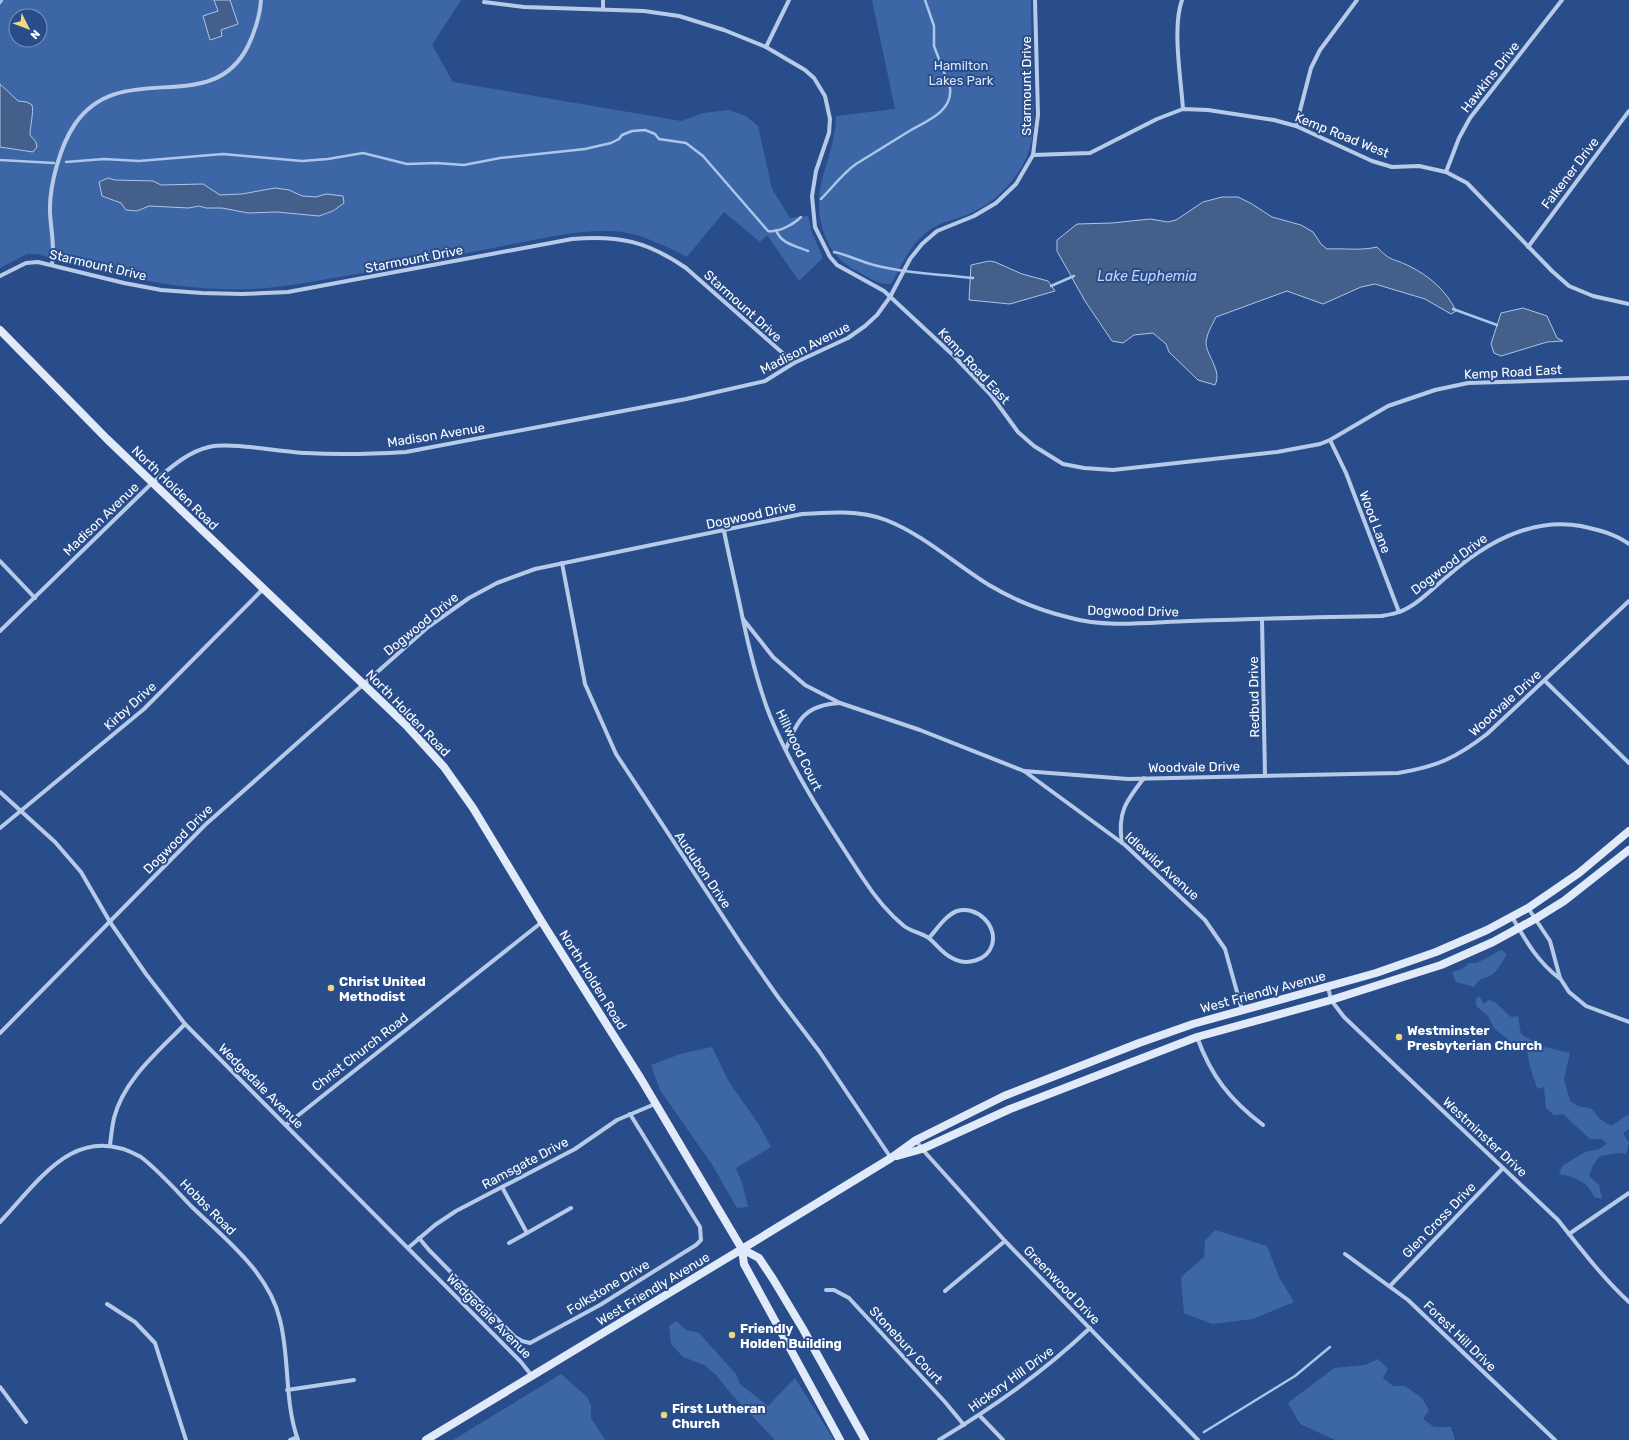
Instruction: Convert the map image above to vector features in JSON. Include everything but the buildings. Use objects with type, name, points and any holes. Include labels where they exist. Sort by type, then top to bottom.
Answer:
[{"type":"main road","name":"North Holden Road","points":[[0,330],[152,483],[417,736],[444,767],[473,808],[542,922],[656,1103],[742,1249],[746,1269],[840,1440]]},
{"type":"main road","name":"West Friendly Avenue","points":[[426,1440],[891,1158],[916,1140],[1004,1096],[1152,1038],[1193,1024],[1328,986],[1436,952],[1512,917],[1528,908],[1579,873],[1629,831]]},
{"type":"main road","name":"West Friendly Avenue","points":[[891,1158],[922,1149],[1010,1109],[1197,1037],[1331,1000],[1442,965],[1519,929],[1564,901],[1629,850]]},
{"type":"main road","name":"North Holden Road","points":[[742,1249],[758,1258],[773,1279],[865,1440]]},
{"type":"street","points":[[52,264],[54,250],[50,214],[50,194],[61,156],[75,124],[88,109],[103,99],[120,92],[138,88],[199,84],[212,81],[225,74],[242,58],[254,32],[260,12],[261,0]]},
{"type":"street","points":[[603,0],[603,8]]},
{"type":"street","points":[[766,47],[789,0]]},
{"type":"street","name":"Starmount Drive","points":[[890,297],[906,265],[922,244],[937,232],[974,216],[996,204],[1016,184],[1033,155],[1038,115],[1036,0]]},
{"type":"street","points":[[1182,0],[1179,7],[1178,28],[1183,108]]},
{"type":"street","points":[[1296,126],[1311,68],[1320,50],[1357,0]]},
{"type":"street","name":"Hawkins Drive","points":[[1446,172],[1459,138],[1470,118],[1562,0]]},
{"type":"street","name":"Kemp Road East","points":[[484,2],[524,8],[603,8],[644,11],[679,16],[724,30],[766,47],[805,70],[814,78],[828,104],[830,119],[829,133],[816,171],[812,196],[814,219],[820,240],[830,257],[837,265],[884,291],[954,356],[990,395],[1018,432],[1034,446],[1063,464],[1084,468],[1113,470],[1277,452],[1320,444],[1330,440],[1388,406],[1434,390],[1468,383],[1629,378]]},
{"type":"street","name":"Kemp Road West","points":[[1033,155],[1090,153],[1157,119],[1183,108],[1235,113],[1274,120],[1296,126],[1372,161],[1392,167],[1419,166],[1446,172],[1467,183],[1528,247],[1569,286],[1593,296],[1629,304]]},
{"type":"street","name":"Falkener Drive","points":[[1528,247],[1629,110]]},
{"type":"street","name":"Starmount Drive","points":[[0,276],[26,263],[38,262],[52,264],[124,283],[161,290],[202,293],[273,293],[321,286],[572,239],[601,237],[628,241],[668,256],[686,268],[794,363]]},
{"type":"street","name":"Madison Avenue","points":[[0,631],[152,483],[177,462],[209,447],[227,446],[334,454],[406,452],[671,402],[758,383],[765,381],[794,363],[848,338],[877,315],[890,297]]},
{"type":"street","name":"Wood Lane","points":[[1330,440],[1346,473],[1399,612]]},
{"type":"street","name":"Dogwood Drive","points":[[0,1033],[206,825],[428,628],[469,598],[497,583],[535,568],[724,531],[802,514],[830,512],[859,513],[885,520],[901,527],[1013,599],[1072,619],[1103,623],[1381,616],[1399,612],[1418,600],[1475,553],[1513,533],[1542,527],[1570,524],[1610,532],[1629,544]]},
{"type":"street","name":"Hillwood Court","points":[[724,531],[754,669],[770,717],[805,789],[869,887],[904,926],[913,932],[929,938],[952,959],[970,963],[984,956],[992,944],[993,936],[986,920],[981,914],[972,910],[964,910],[957,911],[950,916],[929,938]]},
{"type":"street","points":[[0,561],[35,598]]},
{"type":"street","name":"Audubon Drive","points":[[562,563],[585,684],[616,754],[743,947],[819,1051],[891,1158]]},
{"type":"street","name":"Kirby Drive","points":[[0,828],[144,709],[226,624],[263,589]]},
{"type":"street","name":"Woodvale Drive","points":[[743,619],[773,657],[805,685],[840,703],[920,730],[1024,771],[1128,779],[1398,773],[1425,769],[1447,760],[1469,748],[1545,681],[1629,601]]},
{"type":"street","name":"Redbud Drive","points":[[1262,619],[1265,776]]},
{"type":"street","points":[[1545,681],[1629,763]]},
{"type":"street","points":[[786,749],[795,727],[804,714],[822,704],[840,703]]},
{"type":"street","name":"Idlewild Avenue","points":[[1024,771],[1122,843],[1205,920],[1225,949],[1242,1010]]},
{"type":"street","points":[[1122,843],[1119,827],[1123,808],[1128,798],[1144,778]]},
{"type":"street","name":"Wedgedale Avenue","points":[[0,792],[55,842],[81,872],[110,922],[146,974],[185,1024],[521,1362],[532,1376]]},
{"type":"street","points":[[1528,908],[1550,941],[1560,978],[1569,992],[1586,1006],[1629,1022]]},
{"type":"street","points":[[1512,917],[1533,953],[1545,968],[1560,978]]},
{"type":"street","name":"Christ Church Road","points":[[286,1125],[542,922]]},
{"type":"street","name":"Westminster Drive","points":[[1328,986],[1331,1000],[1344,1017],[1558,1220],[1580,1250],[1611,1286],[1629,1302]]},
{"type":"street","points":[[110,1145],[115,1117],[130,1084],[149,1061],[185,1024]]},
{"type":"street","points":[[1197,1037],[1211,1070],[1222,1088],[1246,1113],[1263,1125]]},
{"type":"street","name":"Ramsgate Drive","points":[[408,1248],[419,1238],[456,1211],[575,1149],[617,1120],[656,1103]]},
{"type":"street","name":"Folkstone Drive","points":[[419,1238],[515,1337],[522,1341],[530,1343],[600,1305],[691,1248],[701,1240],[700,1227],[630,1114]]},
{"type":"street","name":"Greenwood Drive","points":[[916,1140],[922,1149],[1005,1241],[1198,1440]]},
{"type":"street","name":"Hobbs Road","points":[[0,1222],[64,1156],[80,1149],[96,1145],[110,1145],[131,1152],[148,1163],[255,1270],[275,1303],[280,1318],[284,1339],[287,1390],[298,1438]]},
{"type":"street","name":"Glen Cross Drive","points":[[1390,1286],[1503,1168]]},
{"type":"street","points":[[502,1187],[527,1233]]},
{"type":"street","points":[[1569,1234],[1629,1193]]},
{"type":"street","points":[[508,1243],[571,1208]]},
{"type":"street","points":[[944,1291],[1005,1241]]},
{"type":"street","name":"Forest Hill Drive","points":[[1345,1254],[1390,1286],[1419,1310],[1555,1440]]},
{"type":"street","name":"Stonebury Court","points":[[826,1290],[834,1290],[849,1298],[940,1396],[964,1425]]},
{"type":"street","points":[[106,1304],[135,1322],[155,1343],[186,1440]]},
{"type":"street","name":"Hickory Hill Drive","points":[[939,1440],[980,1416],[1024,1386],[1090,1328]]},
{"type":"street","points":[[287,1390],[354,1380]]},
{"type":"street","points":[[0,1387],[26,1422]]},
{"type":"street","points":[[980,1416],[1003,1440]]},
{"type":"street","points":[[290,1440],[298,1438]]},
{"type":"green space","points":[[0,0],[461,0],[432,45],[453,82],[681,121],[703,113],[729,110],[746,116],[758,126],[772,189],[790,218],[808,216],[812,233],[823,258],[799,281],[767,235],[760,242],[724,212],[687,257],[664,245],[638,236],[622,232],[592,231],[540,239],[377,270],[294,284],[250,289],[195,287],[142,280],[37,254],[27,254],[0,268]]},
{"type":"green space","name":"Hamilton Lakes Park","points":[[872,0],[1031,0],[1034,109],[1032,139],[1024,162],[1011,183],[993,200],[973,212],[936,226],[921,237],[905,258],[892,283],[888,284],[875,281],[853,269],[835,254],[826,238],[821,221],[819,205],[820,190],[831,148],[836,116],[895,109]]},
{"type":"green space","points":[[1501,950],[1507,954],[1494,973],[1481,980],[1474,987],[1456,982],[1452,972],[1462,969],[1469,963],[1477,963]]},
{"type":"green space","points":[[1479,996],[1484,1004],[1489,1000],[1495,1002],[1511,1017],[1518,1016],[1521,1034],[1534,1042],[1538,1051],[1545,1047],[1570,1053],[1564,1079],[1570,1101],[1578,1106],[1592,1109],[1600,1119],[1611,1126],[1629,1114],[1629,1129],[1623,1133],[1629,1143],[1626,1154],[1618,1153],[1600,1156],[1593,1165],[1589,1176],[1599,1185],[1602,1199],[1594,1197],[1592,1192],[1585,1184],[1575,1178],[1559,1174],[1562,1166],[1585,1152],[1599,1149],[1607,1144],[1602,1139],[1590,1139],[1563,1114],[1554,1115],[1546,1108],[1544,1087],[1538,1089],[1536,1085],[1529,1062],[1527,1047],[1517,1047],[1494,1028],[1488,1016],[1476,1006],[1476,999]]},
{"type":"green space","points":[[712,1047],[729,1082],[758,1123],[771,1147],[736,1168],[742,1183],[748,1207],[737,1208],[713,1166],[660,1090],[651,1065],[680,1054]]},
{"type":"green space","points":[[1215,1230],[1267,1246],[1279,1277],[1294,1302],[1253,1319],[1212,1324],[1184,1313],[1181,1277],[1204,1257],[1205,1241]]},
{"type":"green space","points":[[676,1321],[686,1330],[699,1333],[736,1374],[740,1384],[768,1406],[795,1378],[834,1440],[775,1440],[732,1395],[716,1375],[704,1365],[683,1357],[671,1344],[669,1326]]},
{"type":"green space","points":[[1378,1359],[1388,1369],[1383,1378],[1393,1386],[1405,1386],[1422,1398],[1429,1410],[1423,1419],[1434,1427],[1451,1427],[1455,1440],[1335,1440],[1300,1424],[1288,1403],[1334,1368],[1365,1365]]},
{"type":"green space","points":[[561,1374],[587,1397],[591,1405],[591,1418],[605,1440],[453,1440]]},
{"type":"water","points":[[214,0],[230,0],[238,24],[221,30],[222,36],[210,40],[203,16],[218,11]]},
{"type":"water","points":[[0,84],[18,101],[27,102],[32,105],[33,111],[30,135],[36,142],[37,147],[33,152],[0,147]]},
{"type":"water","points":[[108,178],[115,180],[153,181],[161,185],[203,184],[220,195],[242,194],[275,188],[289,190],[302,196],[316,197],[326,194],[343,196],[344,203],[333,211],[319,216],[277,212],[248,213],[222,208],[206,208],[199,206],[189,208],[149,206],[137,211],[126,210],[121,203],[102,196],[99,182]]},
{"type":"water","name":"Lake Euphemia","points":[[1222,197],[1238,197],[1272,217],[1301,225],[1313,232],[1321,244],[1327,249],[1358,249],[1377,247],[1389,257],[1416,270],[1430,279],[1448,297],[1456,311],[1451,314],[1425,299],[1375,284],[1361,287],[1323,304],[1287,291],[1216,317],[1206,341],[1207,349],[1216,370],[1217,380],[1215,385],[1198,380],[1169,352],[1166,344],[1153,333],[1134,335],[1123,343],[1112,341],[1085,301],[1057,251],[1057,240],[1077,224],[1112,223],[1150,219],[1168,222],[1176,220],[1203,202]]},
{"type":"water","points":[[989,261],[995,262],[1022,274],[1048,281],[1055,291],[1010,304],[969,300],[971,265]]},
{"type":"water","points":[[1523,308],[1547,316],[1557,338],[1563,341],[1547,342],[1501,356],[1494,353],[1491,344],[1501,313]]},
{"type":"waterway","points":[[821,199],[842,176],[856,164],[931,119],[938,114],[947,103],[950,96],[950,88],[934,46],[934,26],[925,0]]},
{"type":"waterway","points":[[66,162],[104,159],[139,161],[223,154],[302,161],[328,159],[363,153],[407,164],[436,163],[464,165],[500,158],[585,149],[611,143],[619,139],[622,135],[632,131],[645,130],[655,134],[659,139],[686,143],[703,156],[768,231],[776,231],[786,227],[801,217]]},
{"type":"waterway","points":[[0,160],[54,163]]},
{"type":"waterway","points":[[776,230],[778,235],[785,241],[808,251]]},
{"type":"waterway","points":[[834,252],[872,265],[890,269],[973,278]]},
{"type":"waterway","points":[[1051,286],[1074,276]]},
{"type":"waterway","points":[[1453,309],[1497,325]]},
{"type":"waterway","points":[[1204,1432],[1295,1376],[1330,1347]]},
{"type":"place","name":"Christ United Methodist","points":[[331,988]]},
{"type":"place","name":"Westminster Presbyterian Church","points":[[1399,1037]]},
{"type":"place","name":"Friendly Holden Building","points":[[732,1335]]},
{"type":"place","name":"First Lutheran Church","points":[[664,1415]]}]
